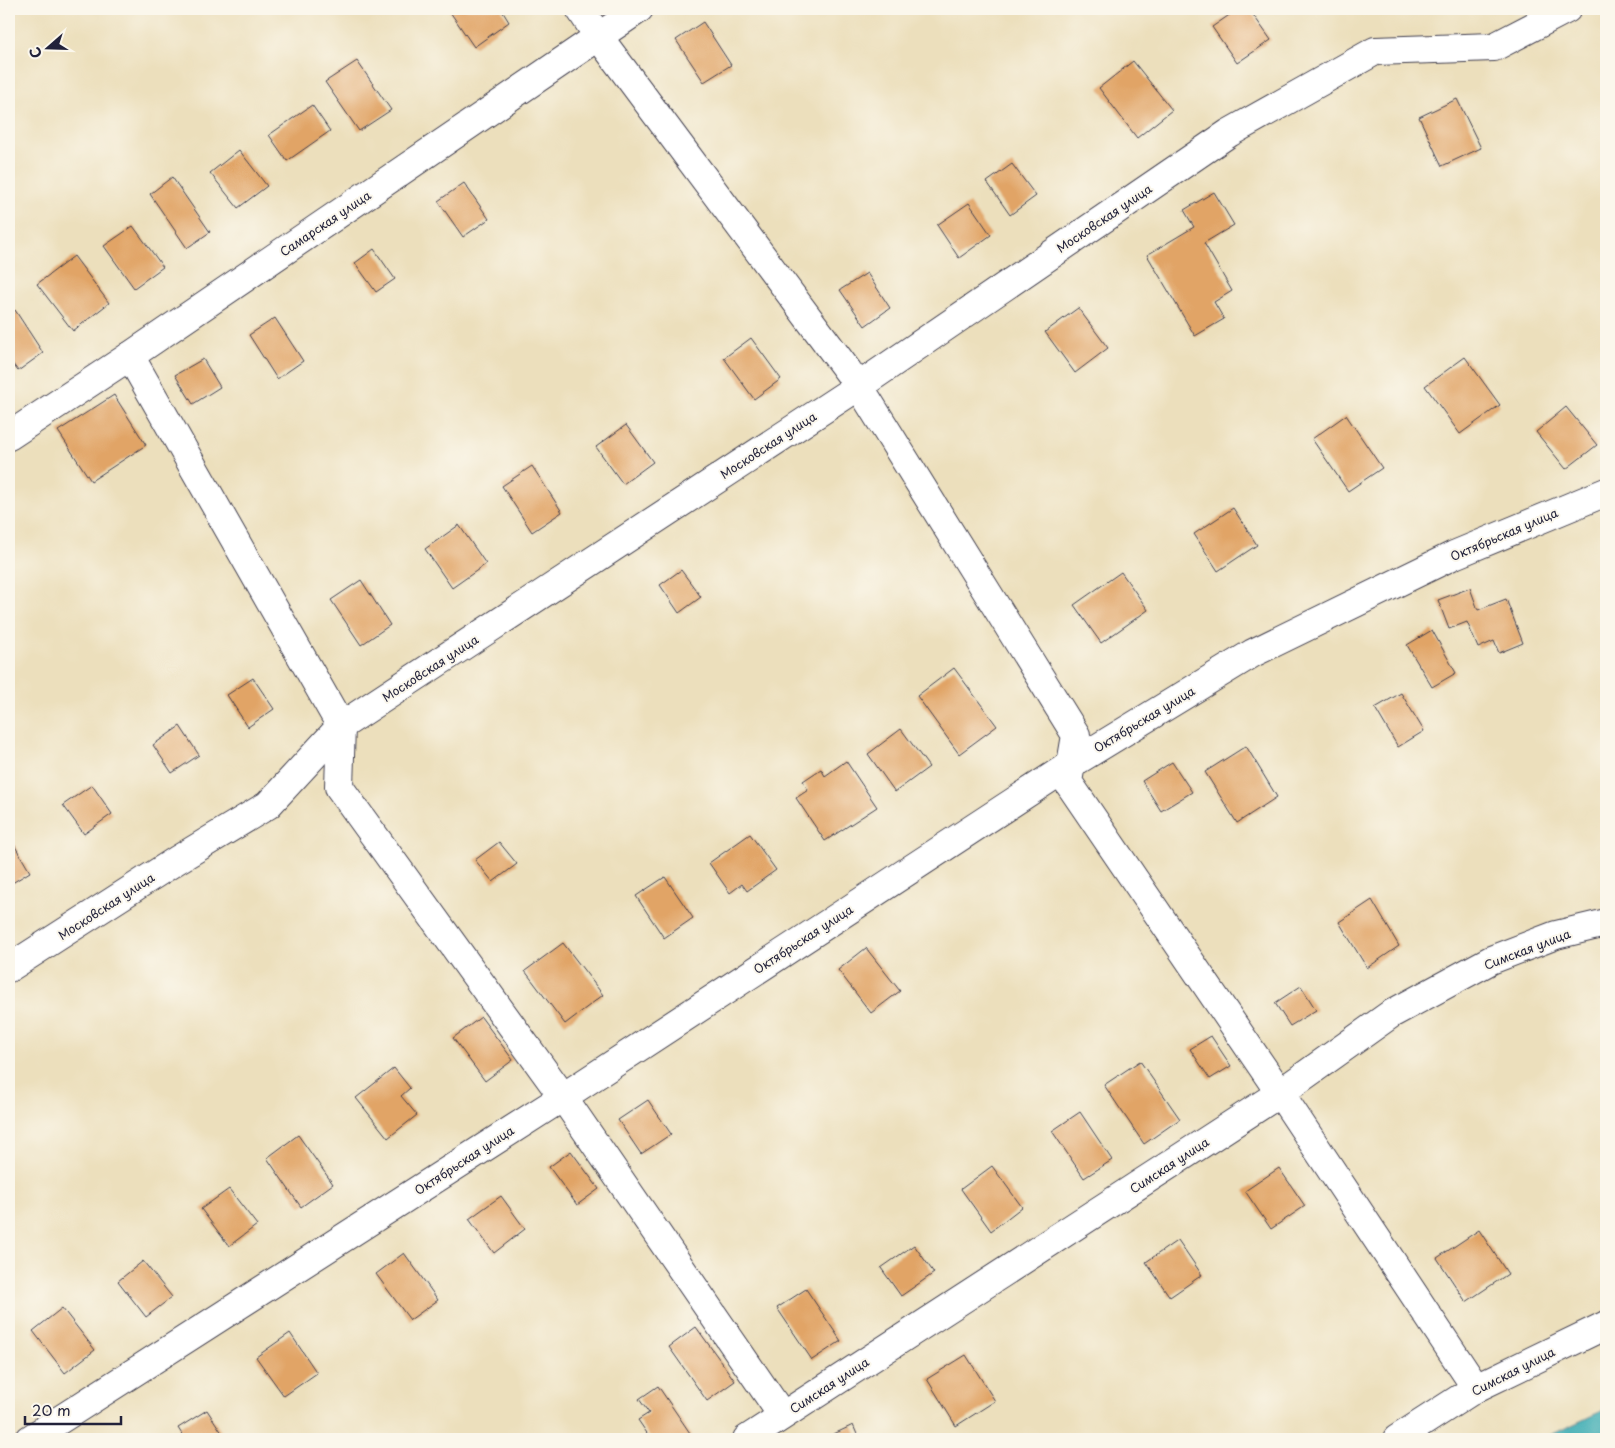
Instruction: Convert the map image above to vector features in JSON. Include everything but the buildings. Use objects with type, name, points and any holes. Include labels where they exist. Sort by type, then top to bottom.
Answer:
[{"type":"street","points":[[580,9],[598,36],[858,386],[1076,735],[1073,763],[1068,782],[1280,1093],[1476,1388]]},
{"type":"street","name":"Самарская улица","points":[[9,436],[130,356],[639,9]]},
{"type":"street","name":"Московская улица","points":[[9,968],[268,805],[341,726],[858,386],[1229,133],[1375,51],[1494,47],[1567,9]]},
{"type":"street","points":[[130,356],[341,726],[339,787],[563,1097],[782,1415]]},
{"type":"street","name":"Октябрьская улица","points":[[30,1439],[563,1097],[1073,763],[1253,653],[1454,555],[1606,492]]},
{"type":"street","name":"Симская улица","points":[[747,1439],[1280,1093],[1391,1014],[1492,960],[1556,935],[1606,923]]},
{"type":"street","name":"Симская улица","points":[[1397,1439],[1476,1388],[1606,1325]]},
{"type":"water","points":[[1606,1409],[1606,1439],[1542,1439]]}]
